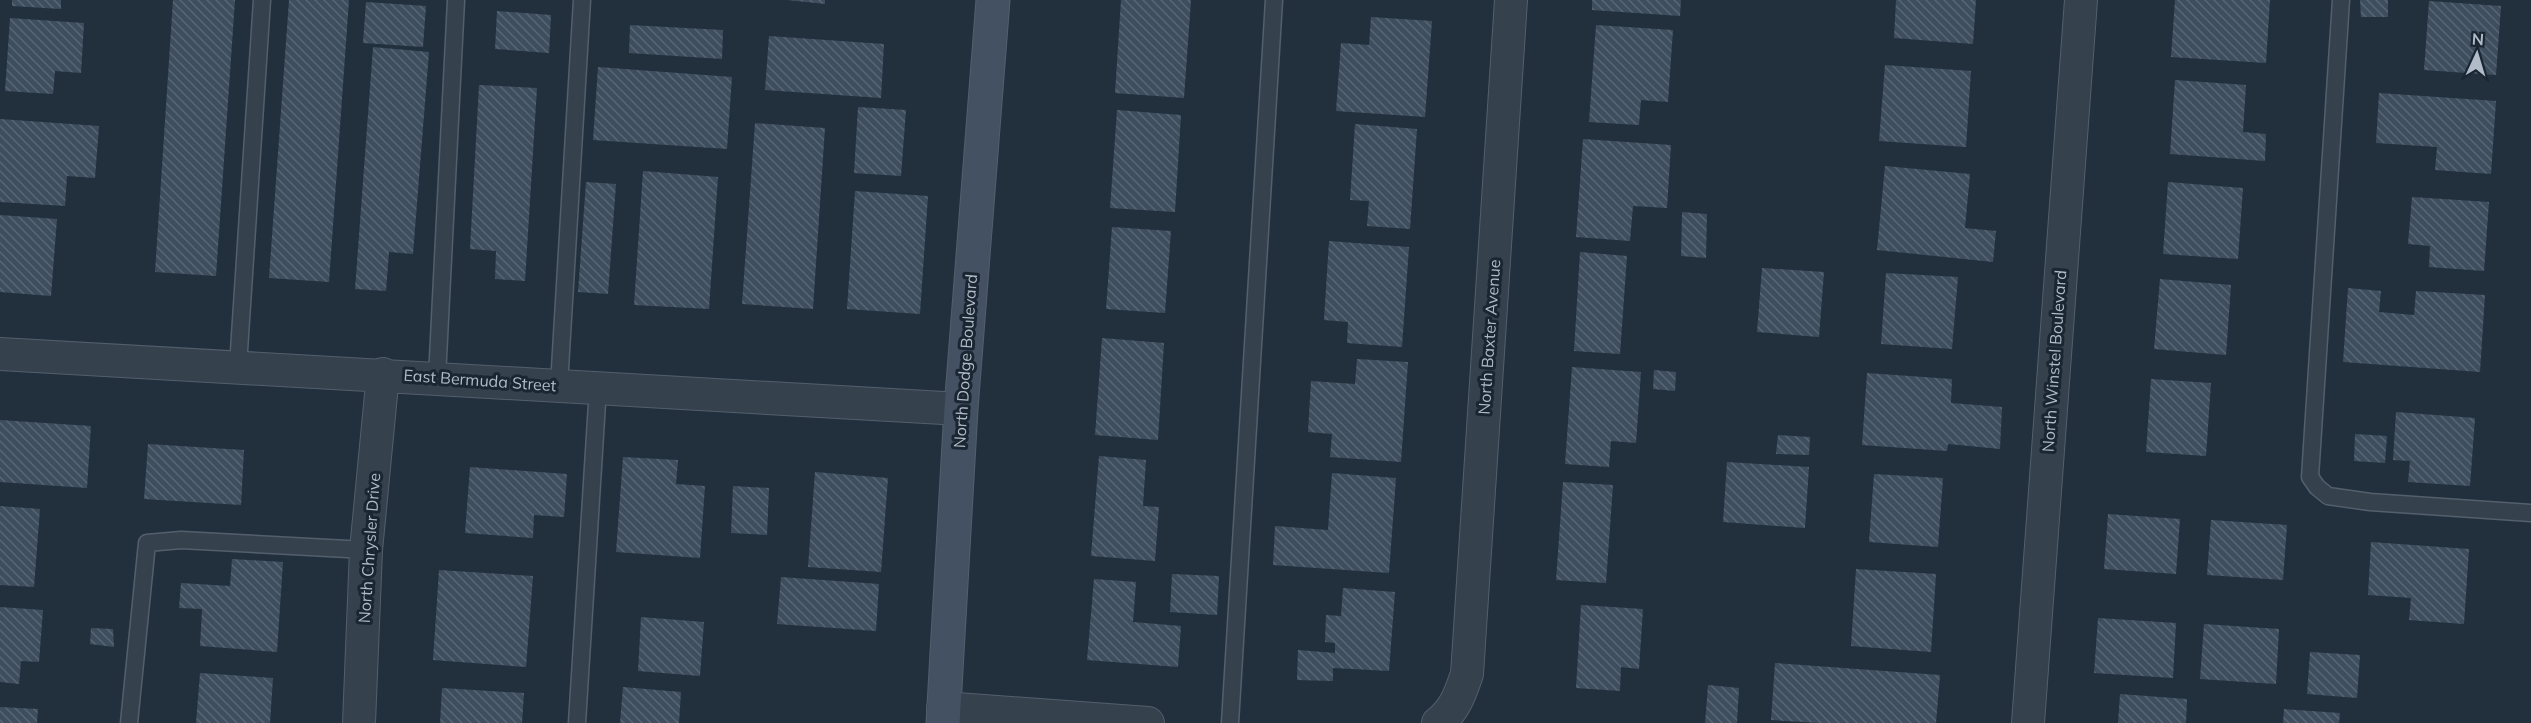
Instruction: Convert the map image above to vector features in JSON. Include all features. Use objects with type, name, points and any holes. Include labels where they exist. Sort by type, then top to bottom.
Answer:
[{"type":"street","name":"North Dodge Boulevard","points":[[943,716],[961,409],[993,0]]},
{"type":"street","name":"North Baxter Avenue","points":[[1441,722],[1458,701],[1467,674],[1511,0]]},
{"type":"street","name":"North Winstel Boulevard","points":[[2028,723],[2081,0]]},
{"type":"street","name":"East Bermuda Street","points":[[0,354],[383,374],[961,409]]},
{"type":"street","name":"North Chrysler Drive","points":[[359,723],[366,550],[383,374]]},
{"type":"street","points":[[943,716],[1148,723]]},
{"type":"lane","points":[[238,366],[262,0]]},
{"type":"lane","points":[[437,378],[456,0]]},
{"type":"lane","points":[[559,385],[582,0]]},
{"type":"lane","points":[[1230,723],[1274,0]]},
{"type":"lane","points":[[2341,0],[2310,477],[2328,496],[2370,502],[2531,513]]},
{"type":"lane","points":[[577,723],[598,387]]},
{"type":"lane","points":[[129,723],[147,543],[181,540],[366,550]]},
{"type":"building","points":[[12,0],[61,0],[61,9],[12,6]]},
{"type":"building","points":[[173,0],[235,0],[216,276],[155,272]]},
{"type":"building","points":[[289,0],[349,0],[329,282],[269,278]]},
{"type":"building","points":[[787,0],[825,0],[825,4]]},
{"type":"building","points":[[1121,0],[1191,0],[1184,98],[1115,93]]},
{"type":"building","points":[[1592,0],[1681,0],[1680,16],[1592,10]]},
{"type":"building","points":[[1896,0],[1976,0],[1973,44],[1894,38]]},
{"type":"building","points":[[2175,0],[2270,0],[2266,63],[2171,57]]},
{"type":"building","points":[[2360,0],[2388,0],[2388,17],[2361,17]]},
{"type":"building","points":[[2429,1],[2501,6],[2496,75],[2424,70]]},
{"type":"building","points":[[366,2],[426,6],[423,47],[363,43]]},
{"type":"building","points":[[497,11],[551,15],[549,53],[495,49]]},
{"type":"building","points":[[1371,17],[1432,21],[1425,117],[1336,111],[1341,43],[1369,45]]},
{"type":"building","points":[[10,18],[84,23],[81,73],[55,71],[53,94],[5,91]]},
{"type":"building","points":[[630,25],[723,30],[722,59],[629,53]]},
{"type":"building","points":[[1596,25],[1673,30],[1668,102],[1641,100],[1639,125],[1589,122]]},
{"type":"building","points":[[769,36],[884,44],[881,98],[765,90]]},
{"type":"building","points":[[373,47],[429,52],[413,254],[389,252],[386,291],[355,289]]},
{"type":"building","points":[[1885,65],[1971,71],[1966,147],[1879,141]]},
{"type":"building","points":[[598,67],[732,77],[727,149],[593,140]]},
{"type":"building","points":[[2175,80],[2246,85],[2243,132],[2266,134],[2265,161],[2170,154]]},
{"type":"building","points":[[479,85],[537,88],[525,281],[495,279],[496,251],[470,249]]},
{"type":"building","points":[[2379,93],[2496,101],[2491,174],[2435,170],[2437,147],[2376,143]]},
{"type":"building","points":[[858,107],[906,110],[901,176],[854,173]]},
{"type":"building","points":[[1117,110],[1181,115],[1175,212],[1110,208]]},
{"type":"building","points":[[0,119],[99,126],[95,178],[67,176],[65,206],[0,202]]},
{"type":"building","points":[[755,123],[825,128],[813,309],[742,304]]},
{"type":"building","points":[[1355,124],[1417,129],[1410,229],[1367,226],[1369,201],[1350,200]]},
{"type":"building","points":[[1583,139],[1671,145],[1667,208],[1633,206],[1630,241],[1576,237]]},
{"type":"building","points":[[1885,166],[1970,174],[1965,228],[1996,231],[1993,262],[1877,250]]},
{"type":"building","points":[[643,171],[718,177],[709,309],[634,305]]},
{"type":"building","points":[[586,182],[616,184],[608,294],[578,292]]},
{"type":"building","points":[[2168,182],[2243,188],[2238,259],[2163,254]]},
{"type":"building","points":[[855,191],[928,196],[920,314],[847,309]]},
{"type":"building","points":[[2412,197],[2489,202],[2484,271],[2429,267],[2430,246],[2408,244]]},
{"type":"building","points":[[1682,212],[1707,214],[1706,258],[1681,256]]},
{"type":"building","points":[[0,215],[57,219],[51,296],[0,292]]},
{"type":"building","points":[[1112,227],[1171,231],[1165,313],[1106,309]]},
{"type":"building","points":[[1329,241],[1409,247],[1402,347],[1347,343],[1348,322],[1324,320]]},
{"type":"building","points":[[1580,252],[1627,256],[1620,354],[1574,351]]},
{"type":"building","points":[[1762,268],[1824,272],[1819,337],[1757,332]]},
{"type":"building","points":[[1886,273],[1958,277],[1952,349],[1881,344]]},
{"type":"building","points":[[2160,279],[2231,285],[2226,355],[2154,349]]},
{"type":"building","points":[[2348,288],[2381,291],[2379,312],[2414,315],[2416,291],[2485,295],[2480,372],[2343,362]]},
{"type":"building","points":[[1102,338],[1164,343],[1158,440],[1095,435]]},
{"type":"building","points":[[1357,359],[1408,362],[1401,462],[1330,457],[1332,434],[1308,432],[1311,381],[1355,384]]},
{"type":"building","points":[[1572,367],[1641,372],[1636,443],[1611,441],[1609,467],[1565,464]]},
{"type":"building","points":[[1654,370],[1676,372],[1675,391],[1653,389]]},
{"type":"building","points":[[1867,373],[1952,379],[1951,403],[2002,407],[2000,449],[1948,444],[1947,451],[1862,445]]},
{"type":"building","points":[[2151,379],[2211,383],[2206,456],[2146,452]]},
{"type":"building","points":[[2396,412],[2475,418],[2470,486],[2408,482],[2410,461],[2393,460]]},
{"type":"building","points":[[0,420],[91,426],[87,488],[0,482]]},
{"type":"building","points":[[2355,434],[2387,436],[2385,463],[2354,461]]},
{"type":"building","points":[[1778,435],[1810,437],[1809,455],[1776,454]]},
{"type":"building","points":[[148,444],[244,450],[241,505],[144,499]]},
{"type":"building","points":[[1099,456],[1146,460],[1143,506],[1159,507],[1155,561],[1091,556]]},
{"type":"building","points":[[623,457],[678,460],[676,484],[705,486],[700,558],[616,552]]},
{"type":"building","points":[[1727,462],[1809,467],[1805,528],[1723,522]]},
{"type":"building","points":[[470,467],[567,474],[564,517],[534,515],[533,538],[465,533]]},
{"type":"building","points":[[815,472],[888,478],[881,572],[808,567]]},
{"type":"building","points":[[1332,473],[1396,478],[1389,573],[1273,565],[1275,526],[1328,530]]},
{"type":"building","points":[[1874,474],[1943,478],[1938,547],[1869,542]]},
{"type":"building","points":[[1563,482],[1613,485],[1606,583],[1556,580]]},
{"type":"building","points":[[733,486],[769,488],[767,535],[731,533]]},
{"type":"building","points":[[0,506],[40,509],[34,587],[0,585]]},
{"type":"building","points":[[2108,514],[2180,519],[2176,574],[2104,569]]},
{"type":"building","points":[[2211,520],[2287,525],[2283,580],[2207,575]]},
{"type":"building","points":[[2371,542],[2469,549],[2464,624],[2409,620],[2411,598],[2368,595]]},
{"type":"building","points":[[232,559],[283,562],[277,652],[200,646],[202,609],[179,608],[181,583],[230,586]]},
{"type":"building","points":[[1856,569],[1936,574],[1931,652],[1851,646]]},
{"type":"building","points":[[439,570],[533,576],[526,667],[433,660]]},
{"type":"building","points":[[1172,574],[1219,576],[1217,615],[1170,612]]},
{"type":"building","points":[[781,577],[879,584],[876,631],[777,624]]},
{"type":"building","points":[[1094,579],[1136,582],[1133,622],[1181,626],[1178,667],[1087,660]]},
{"type":"building","points":[[1343,588],[1395,592],[1389,671],[1333,668],[1333,681],[1297,680],[1298,650],[1335,653],[1335,643],[1325,642],[1326,615],[1341,616]]},
{"type":"building","points":[[1581,605],[1643,609],[1639,669],[1621,667],[1620,691],[1576,688]]},
{"type":"building","points":[[0,607],[43,610],[39,662],[21,661],[19,684],[0,682]]},
{"type":"building","points":[[641,617],[704,622],[700,676],[638,671]]},
{"type":"building","points":[[2098,618],[2176,623],[2173,678],[2094,673]]},
{"type":"building","points":[[2204,624],[2279,629],[2276,684],[2200,679]]},
{"type":"building","points":[[91,628],[113,629],[114,647],[90,644]]},
{"type":"building","points":[[2310,652],[2360,655],[2357,698],[2307,694]]},
{"type":"building","points":[[1775,663],[1940,675],[1936,723],[1819,723],[1771,720]]},
{"type":"building","points":[[200,673],[273,678],[270,723],[196,723]]},
{"type":"building","points":[[1708,685],[1739,688],[1737,723],[1705,723]]},
{"type":"building","points":[[623,687],[681,692],[679,723],[620,723]]},
{"type":"building","points":[[442,688],[524,693],[522,723],[440,723]]},
{"type":"building","points":[[2120,694],[2187,699],[2186,723],[2118,723]]},
{"type":"building","points":[[0,707],[38,709],[37,723],[0,723]]},
{"type":"building","points":[[2284,709],[2340,713],[2339,723],[2283,723]]}]
